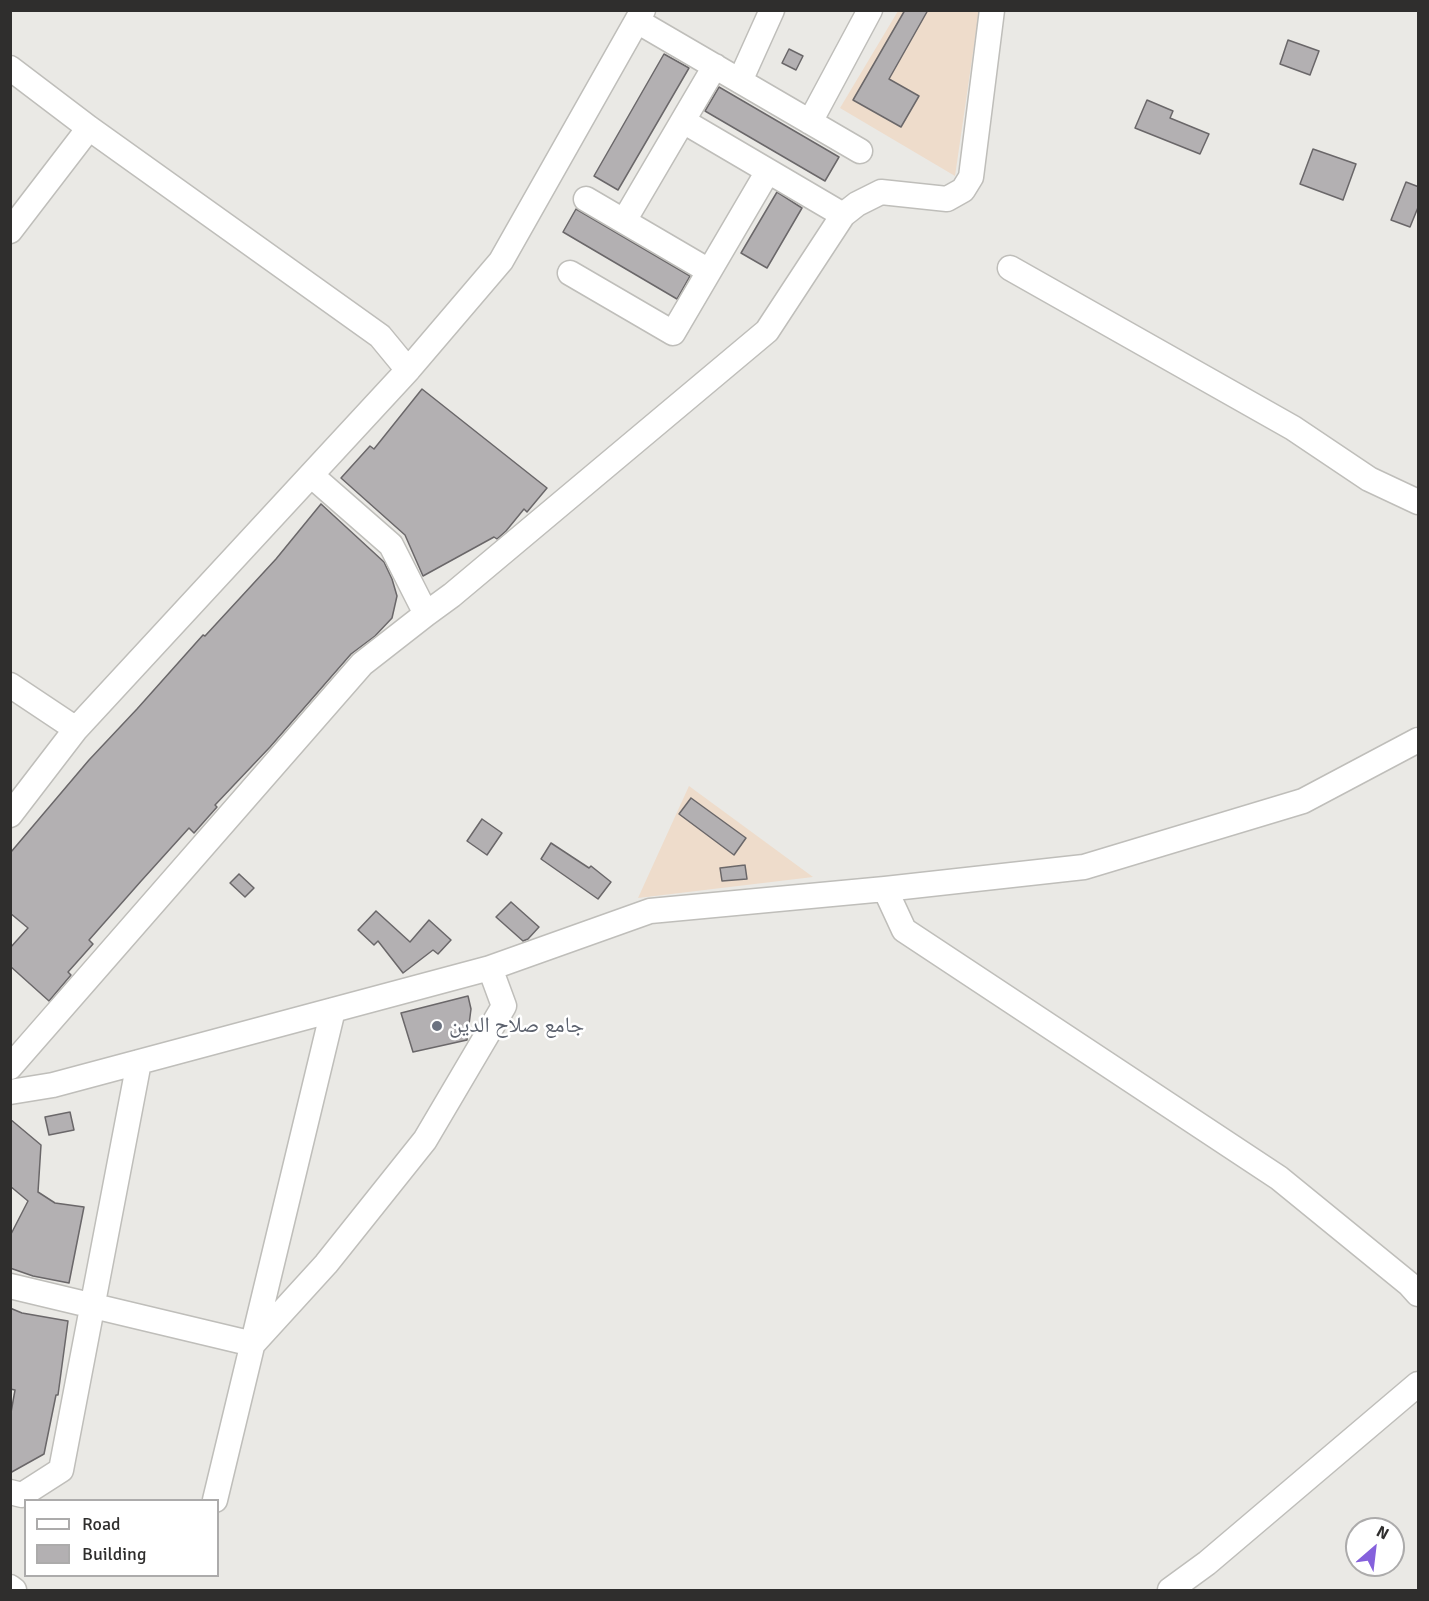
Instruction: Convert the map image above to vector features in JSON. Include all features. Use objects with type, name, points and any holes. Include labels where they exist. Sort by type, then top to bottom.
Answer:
[{"type":"street","points":[[740,81],[771,10]]},
{"type":"street","points":[[810,122],[870,10]]},
{"type":"street","points":[[10,1067],[362,664],[460,588],[767,332],[843,215],[857,204],[881,192],[947,199],[963,190],[971,177],[992,10]]},
{"type":"street","points":[[10,814],[76,729],[408,370],[501,261],[640,16],[715,66],[860,151]]},
{"type":"street","points":[[624,222],[715,66]]},
{"type":"street","points":[[10,68],[88,128],[380,336],[408,370]]},
{"type":"street","points":[[683,121],[843,215]]},
{"type":"street","points":[[10,231],[88,128]]},
{"type":"street","points":[[570,273],[673,333],[768,171]]},
{"type":"street","points":[[586,199],[709,272]]},
{"type":"street","points":[[1010,268],[1293,428],[1369,479],[1419,502]]},
{"type":"street","points":[[311,475],[391,545],[426,614]]},
{"type":"street","points":[[10,685],[76,729]]},
{"type":"street","points":[[10,1092],[53,1085],[489,968],[650,911],[885,889],[1084,867],[1303,801],[1419,740]]},
{"type":"street","points":[[885,889],[904,930],[1279,1178],[1419,1294]]},
{"type":"street","points":[[253,1344],[326,1264],[425,1140],[504,1006],[489,968]]},
{"type":"street","points":[[215,1499],[333,1010]]},
{"type":"street","points":[[10,1492],[22,1495],[61,1470],[139,1062]]},
{"type":"street","points":[[10,1286],[253,1344]]},
{"type":"street","points":[[1170,1590],[1207,1563],[1417,1387]]},
{"type":"street","points":[[10,1587],[14,1590]]},
{"type":"shaded area","points":[[898,11],[979,11],[955,176],[840,108]]},
{"type":"shaded area","points":[[689,786],[813,877],[638,898]]},
{"type":"building","points":[[905,10],[928,10],[889,79],[919,96],[901,127],[853,100]]},
{"type":"building","points":[[1288,40],[1319,51],[1310,75],[1280,64]]},
{"type":"building","points":[[789,49],[803,56],[796,70],[782,63]]},
{"type":"building","points":[[664,54],[689,68],[618,190],[594,176]]},
{"type":"building","points":[[719,87],[839,157],[825,181],[705,111]]},
{"type":"building","points":[[1147,100],[1173,111],[1170,118],[1209,134],[1200,154],[1135,128]]},
{"type":"building","points":[[1313,149],[1356,164],[1343,200],[1300,184]]},
{"type":"building","points":[[1406,182],[1419,187],[1419,205],[1410,227],[1391,220]]},
{"type":"building","points":[[777,192],[802,208],[767,268],[741,253]]},
{"type":"building","points":[[576,209],[690,276],[677,299],[563,232]]},
{"type":"building","points":[[422,389],[547,488],[527,512],[524,509],[497,539],[494,537],[423,576],[405,535],[341,478],[370,446],[374,449]]},
{"type":"building","points":[[321,504],[384,562],[397,596],[392,618],[375,636],[351,654],[270,747],[215,805],[217,807],[194,833],[189,828],[142,880],[89,940],[93,944],[68,972],[71,975],[49,1001],[10,966],[10,948],[28,928],[10,913],[11,852],[89,760],[276,559]]},
{"type":"building","points":[[691,798],[746,838],[734,855],[679,814]]},
{"type":"building","points":[[482,819],[502,833],[487,855],[467,841]]},
{"type":"building","points":[[551,843],[589,868],[591,866],[611,882],[598,899],[541,859]]},
{"type":"building","points":[[745,865],[747,879],[722,881],[720,868]]},
{"type":"building","points":[[239,874],[254,888],[245,897],[230,883]]},
{"type":"building","points":[[511,902],[539,927],[523,941],[496,917]]},
{"type":"building","points":[[376,911],[410,942],[429,920],[451,940],[438,954],[433,950],[403,973],[378,941],[374,945],[358,930]]},
{"type":"building","name":"جامع صلاح الدين","points":[[468,996],[471,1009],[467,1040],[413,1052],[401,1013]]},
{"type":"building","points":[[70,1112],[74,1130],[49,1135],[45,1117]]},
{"type":"building","points":[[10,1119],[41,1145],[38,1192],[55,1203],[84,1207],[69,1283],[33,1276],[10,1268],[10,1236],[28,1201],[10,1186]]},
{"type":"building","points":[[10,1308],[22,1313],[68,1321],[58,1395],[56,1395],[44,1454],[10,1473],[10,1418],[15,1390],[10,1389]]},
{"type":"place","name":"جامع صلاح الدين","points":[[437,1026]]}]
